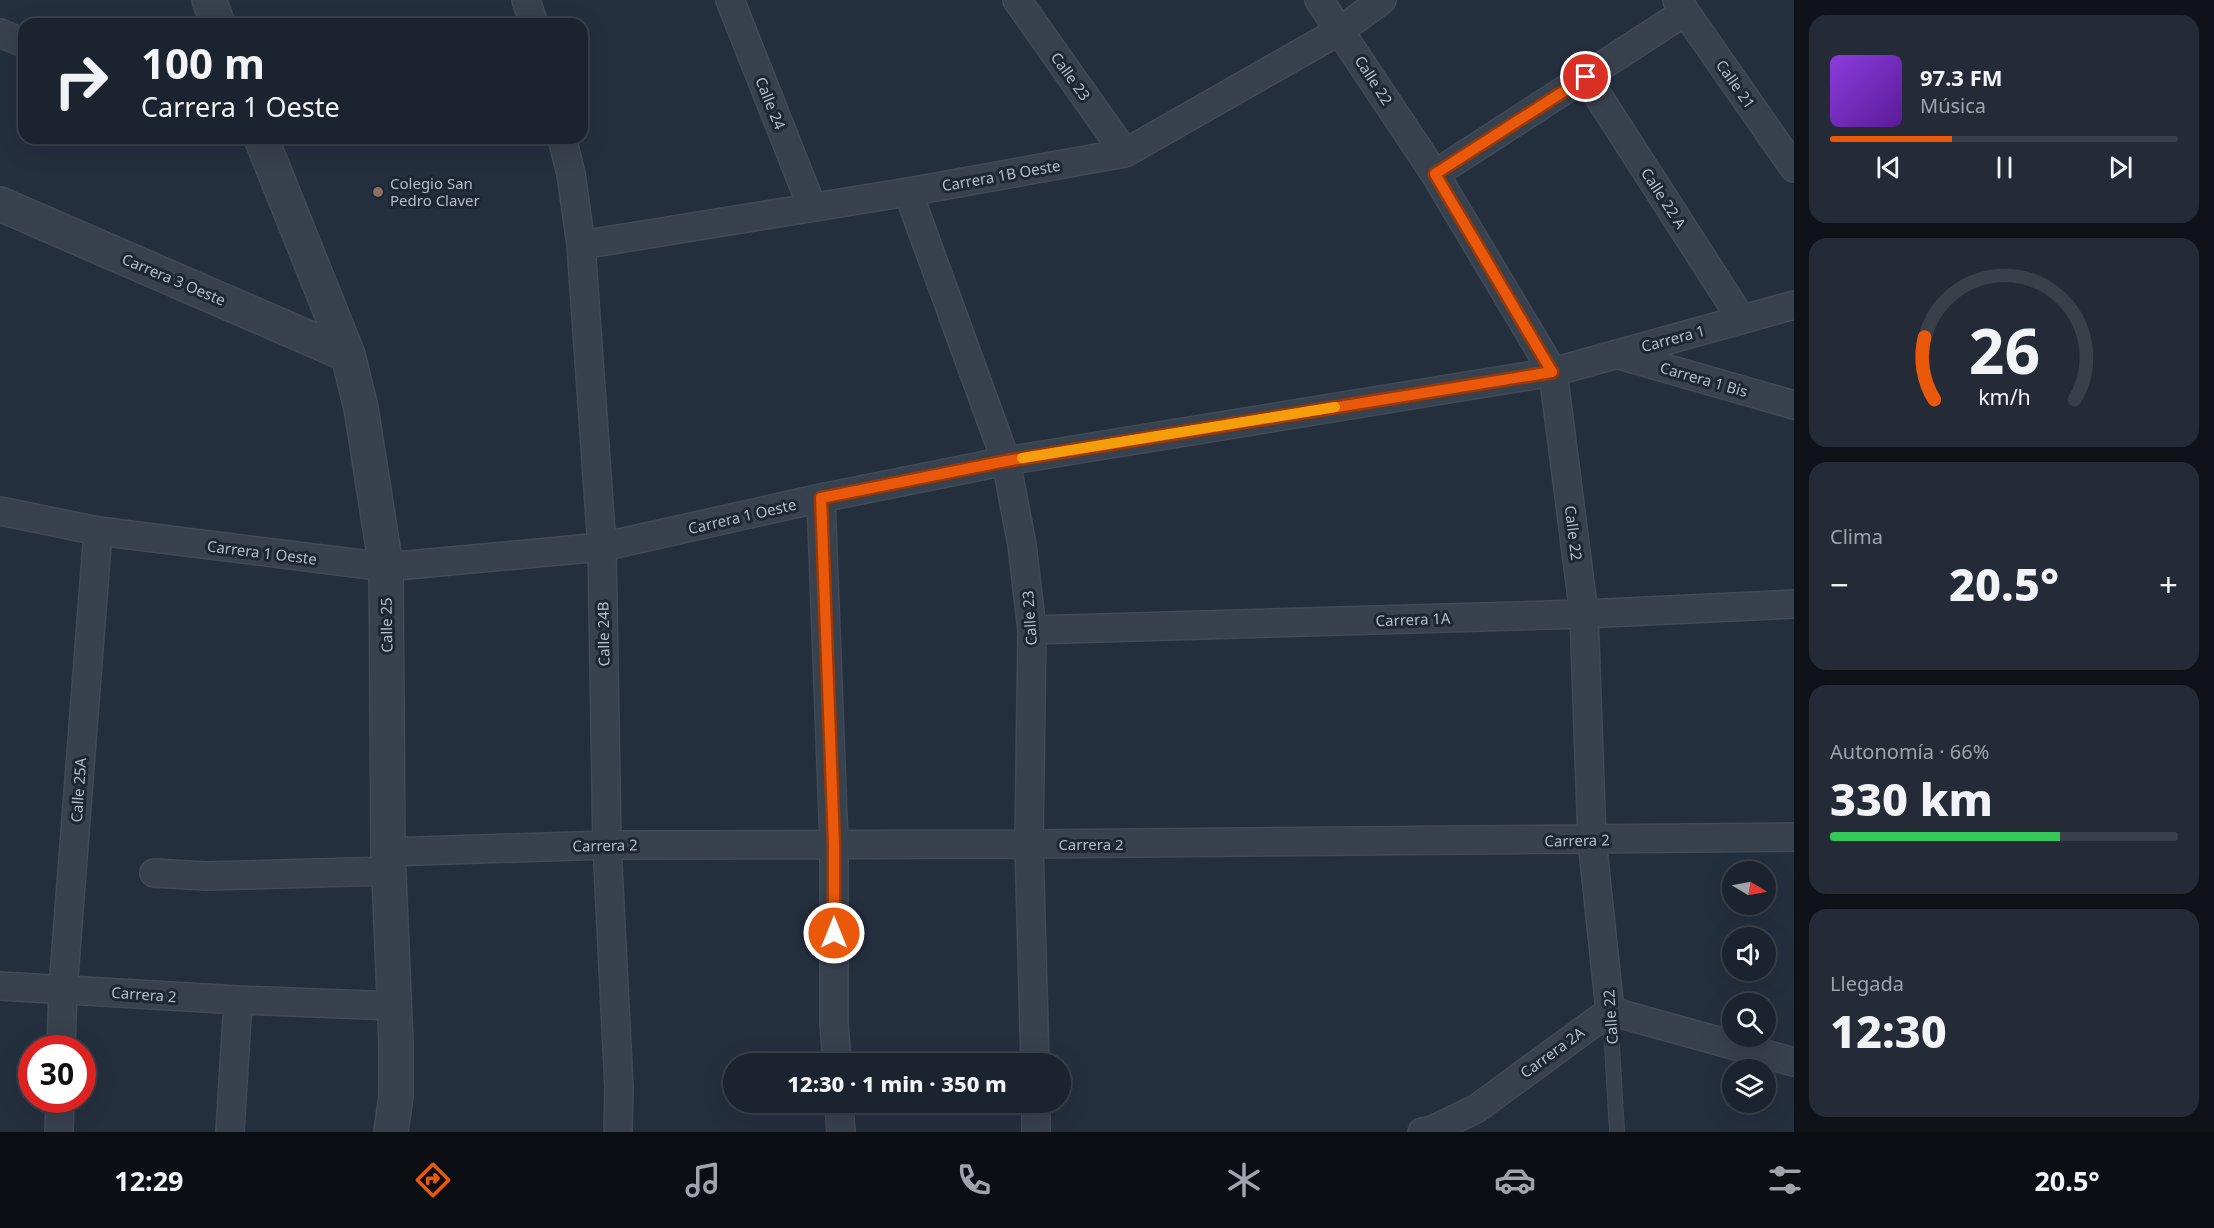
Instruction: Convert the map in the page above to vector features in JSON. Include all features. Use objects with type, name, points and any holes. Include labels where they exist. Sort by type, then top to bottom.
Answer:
[{"type":"street","points":[[209,0],[216,18]]},
{"type":"street","points":[[526,0],[532,18]]},
{"type":"street","name":"Calle 24","points":[[730,0],[812,207]]},
{"type":"street","name":"Calle 23","points":[[1017,0],[1125,153]]},
{"type":"street","name":"Calle 22","points":[[1319,0],[1435,174],[1552,372],[1584,614],[1592,840],[1610,1011]]},
{"type":"street","name":"Carrera 1B Oeste","points":[[581,245],[908,192],[1125,153],[1341,30],[1382,0]]},
{"type":"street","points":[[1435,174],[1586,77],[1681,6]]},
{"type":"street","name":"Calle 21","points":[[1681,6],[1794,168]]},
{"type":"street","points":[[0,33],[18,40]]},
{"type":"street","name":"Calle 22 A","points":[[1586,77],[1742,320]]},
{"type":"street","name":"Calle 25","points":[[263,144],[348,354],[361,408],[386,567],[389,861],[396,1096],[391,1132]]},
{"type":"street","name":"Calle 24B","points":[[564,144],[571,174],[581,245],[602,547],[607,845],[619,1088],[618,1132]]},
{"type":"street","name":"Calle 23","points":[[908,192],[1006,461],[1022,545],[1032,630],[1029,844],[1035,1053]]},
{"type":"street","name":"Carrera 3 Oeste","points":[[0,204],[348,354]]},
{"type":"street","name":"Carrera 1","points":[[1552,372],[1794,304]]},
{"type":"street","name":"Carrera 1 Bis","points":[[1615,353],[1794,405]]},
{"type":"street","name":"Carrera 1 Oeste","points":[[0,511],[98,531],[386,567],[602,547],[821,498],[1006,461],[1552,372]]},
{"type":"street","points":[[821,498],[834,844],[834,1023],[836,1053]]},
{"type":"street","name":"Calle 25A","points":[[61,1035],[98,531]]},
{"type":"street","name":"Carrera 1A","points":[[1032,630],[1584,614],[1794,604]]},
{"type":"street","name":"Carrera 2","points":[[154,873],[206,876],[607,845],[1029,844],[1794,837]]},
{"type":"street","name":"Carrera 2","points":[[0,986],[238,1000],[395,1005]]},
{"type":"street","points":[[230,1132],[238,1000]]},
{"type":"street","points":[[1610,1011],[1794,1062]]},
{"type":"street","name":"Carrera 2A","points":[[1422,1132],[1430,1131],[1476,1109],[1610,1011]]},
{"type":"street","points":[[59,1132],[60,1113]]},
{"type":"street","points":[[840,1113],[841,1132]]},
{"type":"street","points":[[1036,1113],[1036,1132]]},
{"type":"lane","name":"Calle 22","points":[[1610,1011],[1617,1132]]},
{"type":"slow traffic","points":[[1022,458],[1335,407]]},
{"type":"place","name":"Colegio San Pedro Claver","points":[[378,192]]},
{"type":"route","points":[[834,933],[834,844],[821,498],[1006,461],[1552,372],[1435,174],[1586,77]]}]
